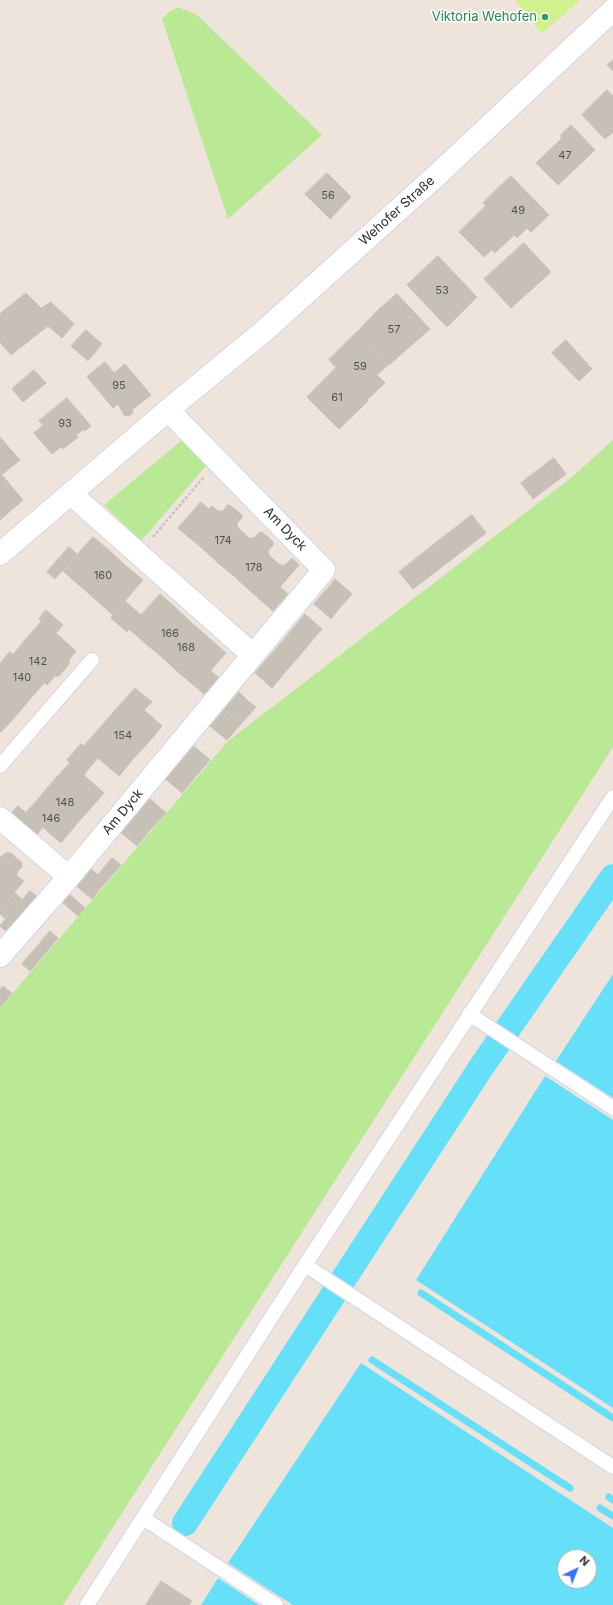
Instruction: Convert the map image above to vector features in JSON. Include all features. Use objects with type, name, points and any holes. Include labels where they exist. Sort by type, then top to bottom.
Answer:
[{"type":"street","name":"Wehofer Straße","points":[[171,408],[270,326],[437,174],[613,10]]},
{"type":"street","name":"Am Dyck","points":[[0,956],[69,877],[324,570],[218,461],[171,408]]},
{"type":"street","points":[[0,554],[171,408]]},
{"type":"street","points":[[71,494],[253,655]]},
{"type":"street","points":[[0,818],[69,877]]},
{"type":"lane","points":[[0,766],[92,660]]},
{"type":"lane","points":[[87,1605],[305,1265],[613,797]]},
{"type":"lane","points":[[469,1014],[613,1108]]},
{"type":"lane","points":[[305,1265],[613,1466]]},
{"type":"lane","points":[[143,1518],[276,1605]]},
{"type":"path","points":[[138,553],[218,461]]},
{"type":"green space","name":"Viktoria Wehofen","points":[[515,0],[580,0],[542,34]]},
{"type":"green space","points":[[178,7],[197,15],[322,135],[228,219],[162,19],[169,12]]},
{"type":"green space","points":[[188,435],[211,460],[141,541],[104,505]]},
{"type":"green space","points":[[613,440],[613,747],[63,1605],[0,1605],[0,1008],[228,741],[572,477]]},
{"type":"water","points":[[613,974],[613,1098],[556,1061]]},
{"type":"water","points":[[545,1076],[613,1120],[613,1408],[416,1280]]},
{"type":"water","points":[[361,1363],[613,1528],[613,1605],[293,1605],[228,1563]]},
{"type":"water","points":[[218,1578],[259,1605],[201,1605]]},
{"type":"building","points":[[613,60],[613,71],[607,65]]},
{"type":"building","points":[[607,90],[613,96],[613,132],[605,139],[582,115]]},
{"type":"building","points":[[571,125],[595,150],[558,185],[536,163],[562,138],[560,136]]},
{"type":"building","points":[[327,173],[351,197],[330,219],[305,194]]},
{"type":"building","points":[[511,176],[549,215],[531,232],[527,228],[517,238],[483,203]]},
{"type":"building","points":[[486,206],[514,235],[495,253],[492,250],[484,257],[459,232]]},
{"type":"building","points":[[524,243],[551,272],[511,308],[484,279]]},
{"type":"building","points":[[438,256],[477,297],[447,327],[407,285]]},
{"type":"building","points":[[26,293],[41,308],[51,302],[74,324],[62,338],[48,326],[11,355],[0,342],[0,314]]},
{"type":"building","points":[[397,294],[430,329],[389,365],[357,332],[378,310]]},
{"type":"building","points":[[86,330],[102,344],[88,361],[71,346]]},
{"type":"building","points":[[357,332],[388,365],[377,375],[385,383],[367,400],[329,360]]},
{"type":"building","points":[[566,340],[592,369],[579,381],[552,353]]},
{"type":"building","points":[[105,362],[114,373],[125,364],[151,395],[132,410],[133,413],[129,416],[124,415],[118,404],[113,408],[87,377]]},
{"type":"building","points":[[336,368],[368,401],[339,429],[307,397]]},
{"type":"building","points":[[34,370],[46,383],[23,402],[12,389]]},
{"type":"building","points":[[67,398],[91,426],[85,431],[84,429],[76,435],[78,437],[63,449],[39,421]]},
{"type":"building","points":[[43,426],[61,447],[52,454],[34,433]]},
{"type":"building","points":[[0,437],[5,443],[0,447]]},
{"type":"building","points":[[5,443],[20,460],[0,476],[0,447]]},
{"type":"building","points":[[554,458],[566,474],[533,499],[521,483]]},
{"type":"building","points":[[2,475],[23,500],[0,520],[0,476]]},
{"type":"building","points":[[201,502],[209,509],[186,535],[178,528]]},
{"type":"building","points":[[228,505],[236,510],[203,549],[186,535],[212,506],[218,511],[223,511]]},
{"type":"building","points":[[236,510],[242,515],[242,518],[237,523],[238,528],[244,533],[218,563],[203,549]]},
{"type":"building","points":[[472,515],[486,533],[451,560],[437,542]]},
{"type":"building","points":[[262,532],[268,537],[234,576],[218,563],[244,533],[249,538],[254,538]]},
{"type":"building","points":[[93,537],[110,551],[80,586],[63,571]]},
{"type":"building","points":[[268,537],[273,542],[273,545],[268,551],[269,555],[274,560],[249,590],[234,576]]},
{"type":"building","points":[[437,542],[451,560],[413,589],[399,572]]},
{"type":"building","points":[[69,547],[77,554],[55,579],[47,572]]},
{"type":"building","points":[[110,551],[126,566],[96,600],[80,586]]},
{"type":"building","points":[[293,559],[299,565],[265,604],[249,590],[274,560],[280,565],[285,565]]},
{"type":"building","points":[[126,566],[143,580],[113,615],[96,600]]},
{"type":"building","points":[[335,579],[352,594],[345,602],[329,587]]},
{"type":"building","points":[[280,587],[288,594],[273,611],[265,604]]},
{"type":"building","points":[[329,587],[345,602],[338,610],[321,596]]},
{"type":"building","points":[[160,594],[177,609],[146,644],[129,629]]},
{"type":"building","points":[[321,596],[338,610],[331,619],[314,604]]},
{"type":"building","points":[[125,601],[133,608],[119,625],[111,618]]},
{"type":"building","points":[[133,608],[141,615],[127,632],[119,625]]},
{"type":"building","points":[[177,609],[193,624],[163,658],[146,644]]},
{"type":"building","points":[[46,610],[63,625],[56,633],[39,619]]},
{"type":"building","points":[[305,614],[322,629],[315,637],[298,623]]},
{"type":"building","points":[[42,621],[76,651],[64,670],[27,638]]},
{"type":"building","points":[[298,623],[315,637],[308,645],[291,631]]},
{"type":"building","points":[[193,624],[209,638],[179,673],[163,658]]},
{"type":"building","points":[[291,631],[308,645],[301,654],[284,640]]},
{"type":"building","points":[[27,638],[64,670],[59,676],[55,676],[47,685],[13,655]]},
{"type":"building","points":[[209,638],[226,653],[196,687],[179,673]]},
{"type":"building","points":[[284,640],[301,654],[294,662],[277,648]]},
{"type":"building","points":[[277,648],[294,662],[286,671],[270,656]]},
{"type":"building","points":[[10,652],[45,682],[30,699],[0,673],[0,664]]},
{"type":"building","points":[[270,656],[278,664],[263,680],[255,673]]},
{"type":"building","points":[[278,664],[286,671],[272,688],[263,680]]},
{"type":"building","points":[[211,671],[219,678],[204,694],[196,687]]},
{"type":"building","points":[[0,673],[30,699],[16,716],[0,702]]},
{"type":"building","points":[[135,688],[152,702],[144,710],[128,696]]},
{"type":"building","points":[[239,692],[247,700],[233,716],[224,710]]},
{"type":"building","points":[[128,696],[162,726],[148,743],[113,713]]},
{"type":"building","points":[[247,700],[256,707],[241,724],[233,716]]},
{"type":"building","points":[[0,702],[16,716],[1,732],[0,731]]},
{"type":"building","points":[[224,710],[241,724],[227,740],[210,726]]},
{"type":"building","points":[[113,713],[148,743],[133,759],[99,729]]},
{"type":"building","points":[[99,729],[133,759],[119,776],[84,746]]},
{"type":"building","points":[[81,744],[98,758],[91,766],[74,752]]},
{"type":"building","points":[[194,746],[202,753],[188,769],[180,762]]},
{"type":"building","points":[[74,752],[91,766],[84,775],[67,760]]},
{"type":"building","points":[[202,753],[210,760],[196,776],[188,769]]},
{"type":"building","points":[[179,762],[188,769],[174,786],[165,779]]},
{"type":"building","points":[[70,763],[104,793],[90,809],[55,779]]},
{"type":"building","points":[[188,769],[196,776],[182,793],[174,786]]},
{"type":"building","points":[[55,779],[90,809],[75,826],[41,796]]},
{"type":"building","points":[[41,796],[75,826],[61,843],[26,813]]},
{"type":"building","points":[[149,798],[157,805],[143,822],[135,815]]},
{"type":"building","points":[[157,805],[166,813],[151,829],[143,822]]},
{"type":"building","points":[[18,806],[43,827],[36,836],[11,814]]},
{"type":"building","points":[[135,815],[143,822],[129,839],[120,832]]},
{"type":"building","points":[[143,822],[151,829],[137,846],[129,839]]},
{"type":"building","points":[[6,853],[11,853],[16,858],[0,876],[0,858]]},
{"type":"building","points":[[16,858],[21,862],[22,867],[17,872],[17,876],[24,881],[0,909],[0,876]]},
{"type":"building","points":[[112,858],[121,865],[106,882],[98,875]]},
{"type":"building","points":[[90,868],[106,882],[99,890],[82,876]]},
{"type":"building","points":[[82,876],[99,890],[92,899],[75,885]]},
{"type":"building","points":[[30,891],[39,898],[22,917],[14,910]]},
{"type":"building","points":[[15,893],[23,900],[6,919],[0,914],[0,910]]},
{"type":"building","points":[[68,893],[85,908],[78,916],[61,901]]},
{"type":"building","points":[[14,910],[22,917],[8,933],[0,926]]},
{"type":"building","points":[[50,931],[58,938],[44,955],[36,948]]},
{"type":"building","points":[[36,948],[44,955],[30,971],[22,964]]},
{"type":"building","points":[[3,986],[12,993],[0,1007],[0,990]]},
{"type":"building","points":[[161,1581],[192,1601],[189,1605],[146,1605]]},
{"type":"waterway","points":[[185,1523],[482,1066],[613,877]]},
{"type":"waterway","points":[[421,1293],[613,1418]]},
{"type":"waterway","points":[[372,1360],[570,1488]]},
{"type":"waterway","points":[[609,1497],[613,1500]]},
{"type":"waterway","points":[[600,1508],[613,1516]]},
{"type":"place","name":"Viktoria Wehofen","points":[[545,17]]}]
